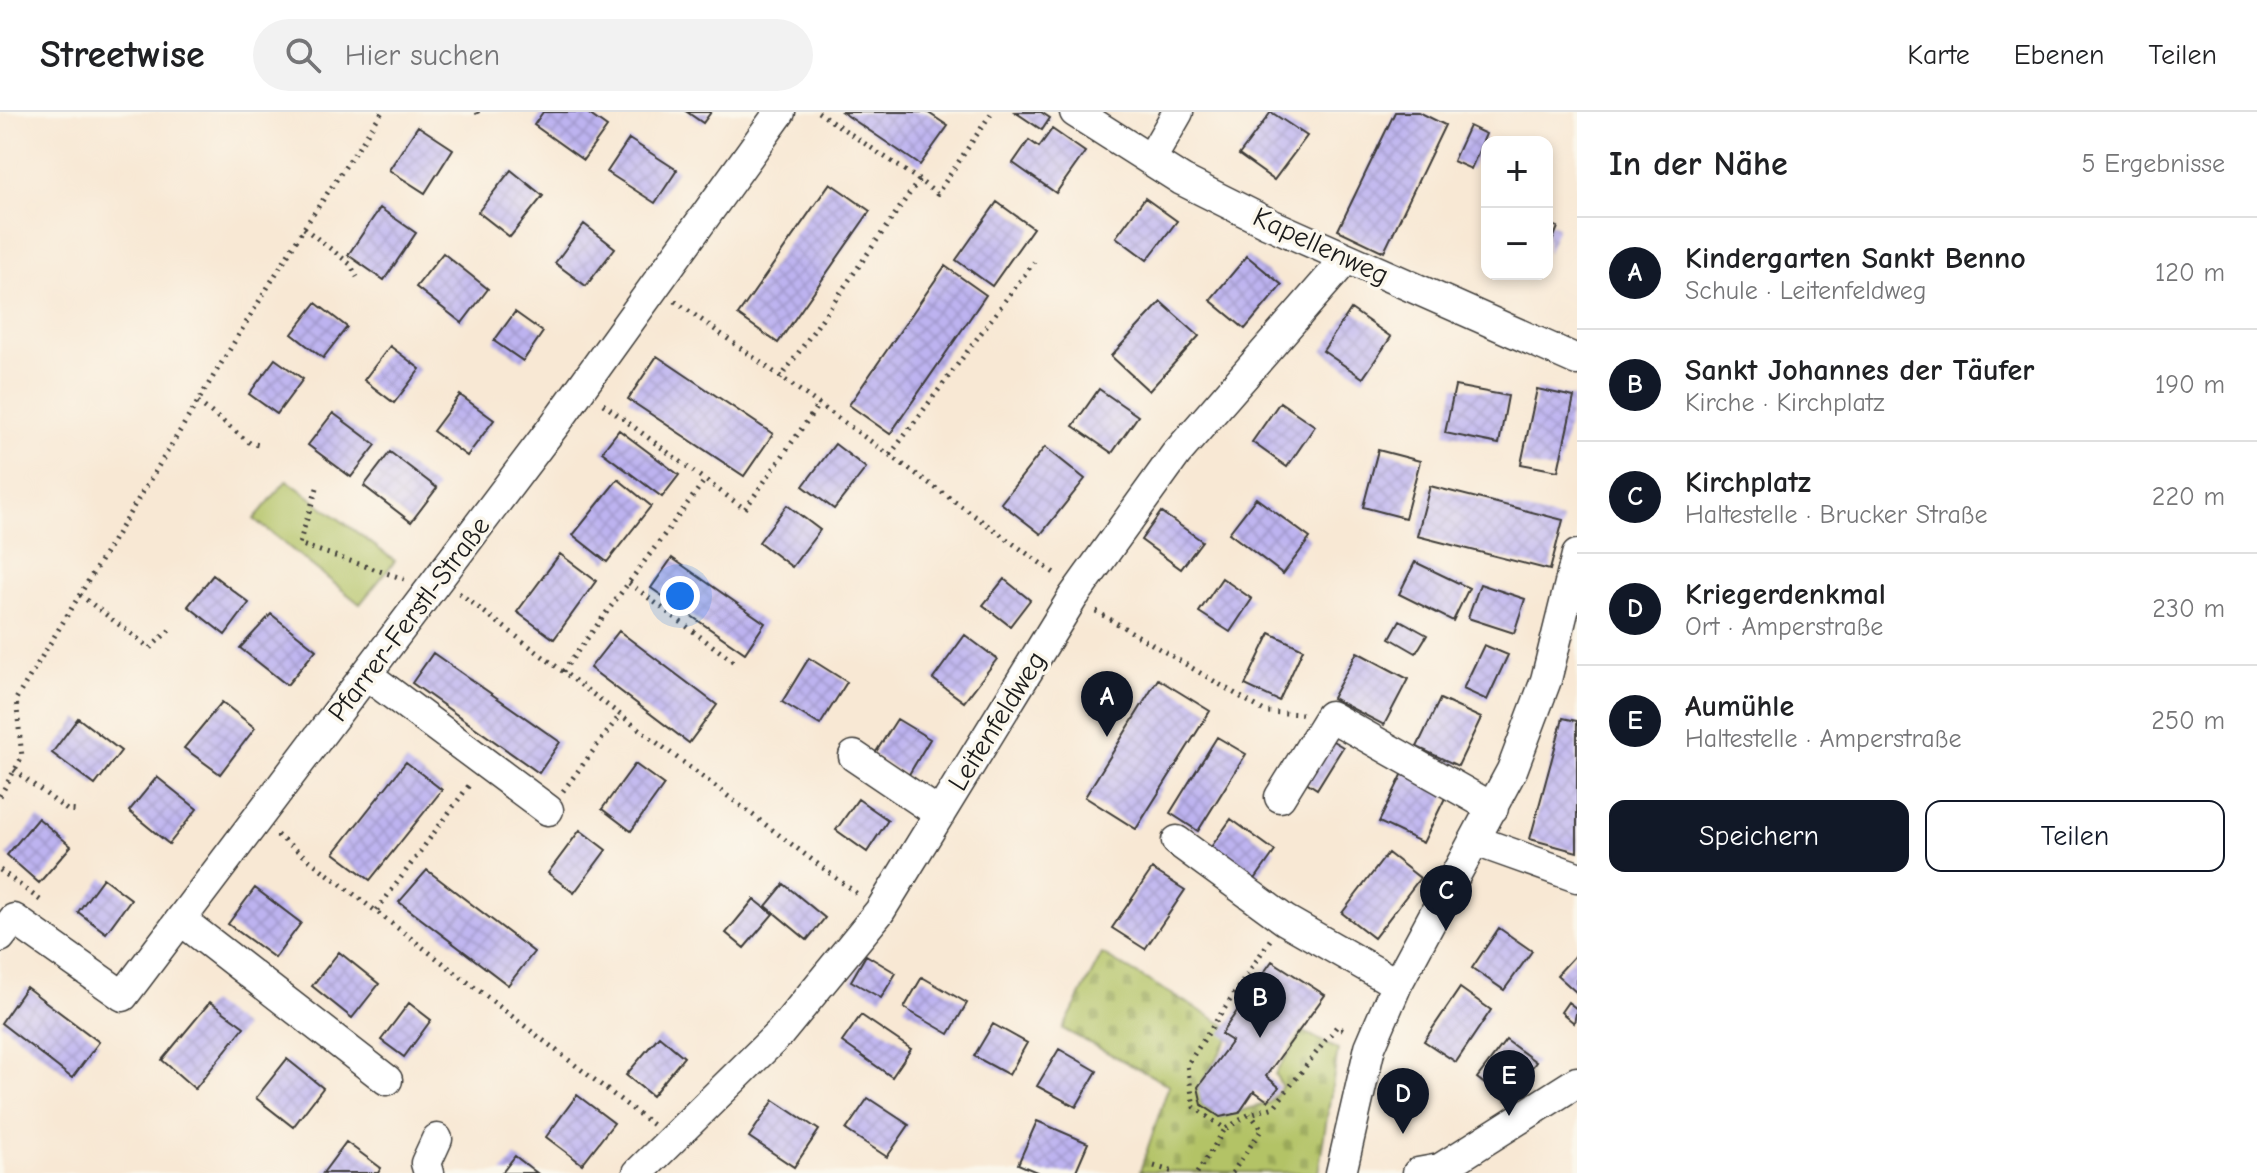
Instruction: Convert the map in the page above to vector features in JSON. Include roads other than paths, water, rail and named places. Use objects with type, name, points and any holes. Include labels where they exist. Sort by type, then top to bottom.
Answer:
[{"type":"street","name":"Pfarrer-Ferstl-Straße","points":[[0,937],[14,919],[123,996],[582,387],[780,112]]},
{"type":"street","name":"Kapellenweg","points":[[1075,112],[1182,180],[1346,259],[1577,360]]},
{"type":"street","points":[[1151,159],[1178,112]]},
{"type":"street","name":"Leitenfeldweg","points":[[638,1173],[780,1033],[880,911],[1073,597],[1176,454],[1346,259]]},
{"type":"street","points":[[1341,1173],[1358,1087],[1370,1047],[1397,984],[1493,808],[1543,690],[1577,555]]},
{"type":"street","points":[[367,675],[548,810]]},
{"type":"street","points":[[1280,797],[1330,716],[1493,808]]},
{"type":"street","points":[[854,756],[940,814]]},
{"type":"street","points":[[1177,841],[1285,920],[1397,984]]},
{"type":"street","points":[[1476,841],[1577,877]]},
{"type":"street","points":[[181,920],[387,1080]]},
{"type":"street","points":[[1418,1173],[1440,1169],[1577,1082]]},
{"type":"street","points":[[429,1173],[426,1163],[437,1139]]},
{"type":"place","name":"Kindergarten Sankt Benno","points":[[1107,737]]},
{"type":"place","name":"Kirchplatz","points":[[1446,931]]},
{"type":"place","name":"Sankt Johannes der Täufer","points":[[1260,1038]]},
{"type":"place","name":"Aumühle","points":[[1509,1116]]},
{"type":"place","name":"Kriegerdenkmal","points":[[1403,1134]]}]
